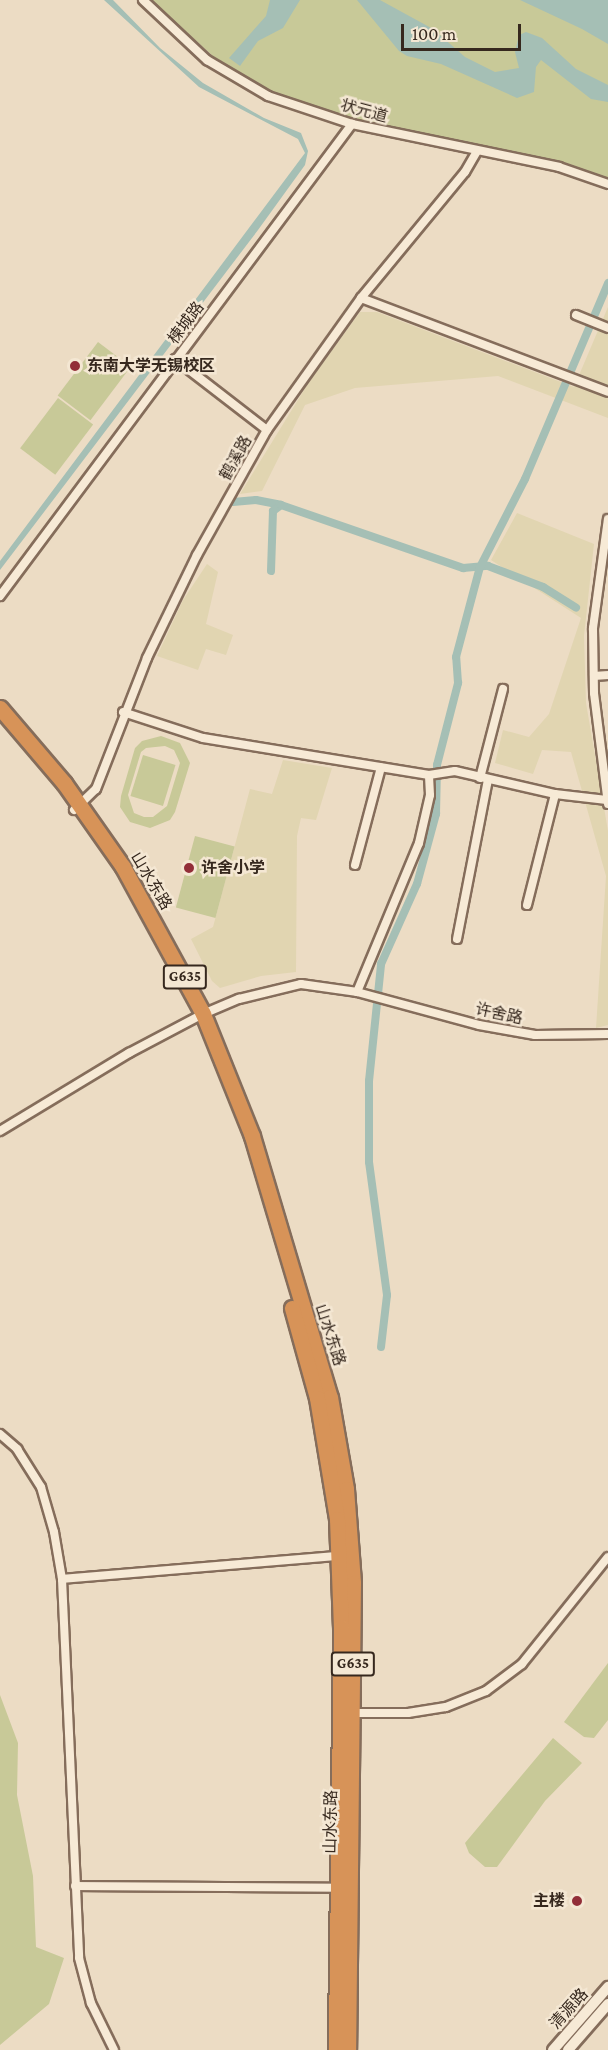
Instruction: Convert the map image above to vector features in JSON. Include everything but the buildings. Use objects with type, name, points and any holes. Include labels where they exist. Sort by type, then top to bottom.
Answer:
[{"type":"highway","name":"山水东路","points":[[0,708],[77,808],[140,908],[200,1017],[252,1136],[330,1397],[349,1519],[348,2050]]},
{"type":"highway","name":"山水东路","points":[[0,719],[77,808]]},
{"type":"highway","name":"山水东路","points":[[200,1017],[241,1130],[317,1398],[329,1459],[338,1556],[347,1712],[337,1888],[336,2050]]},
{"type":"street","name":"状元道","points":[[143,0],[207,60],[268,96],[352,124],[559,166],[608,184]]},
{"type":"street","name":"楝城路","points":[[0,596],[352,124]]},
{"type":"street","name":"鹤溪路","points":[[77,808],[96,789],[123,712],[197,555],[267,430],[361,298],[465,172],[477,151]]},
{"type":"street","points":[[361,298],[608,392]]},
{"type":"street","points":[[576,315],[608,328]]},
{"type":"street","points":[[175,359],[267,430]]},
{"type":"street","points":[[123,712],[203,738],[429,775],[454,771],[555,794],[607,803],[594,676],[593,628],[608,519]]},
{"type":"street","points":[[594,676],[608,675]]},
{"type":"street","points":[[457,939],[484,779],[503,689]]},
{"type":"street","points":[[355,865],[381,767]]},
{"type":"street","points":[[360,993],[419,843],[430,795],[429,775]]},
{"type":"street","points":[[527,905],[555,794]]},
{"type":"street","name":"许舍路","points":[[0,1131],[129,1053],[200,1017],[239,999],[301,984],[360,993],[535,1035],[608,1034]]},
{"type":"street","points":[[0,1434],[17,1449],[41,1486],[62,1579],[79,1958],[91,2003],[114,2050]]},
{"type":"street","points":[[62,1579],[338,1556]]},
{"type":"street","points":[[347,1712],[447,1707],[486,1691],[522,1664],[608,1557]]},
{"type":"street","points":[[75,1886],[337,1888]]},
{"type":"street","name":"清源路","points":[[553,2050],[608,1987]]},
{"type":"street","name":"清源路","points":[[568,2050],[608,2004]]},
{"type":"shaded area","points":[[104,0],[113,0],[160,48],[203,83],[264,118],[301,133],[308,151],[305,165],[258,230],[0,570],[0,561],[305,153],[298,139],[199,87]]},
{"type":"shaded area","points":[[270,0],[300,0],[283,28],[258,41],[240,66],[229,58],[266,16]]},
{"type":"shaded area","points":[[357,0],[380,0],[433,29],[465,57],[495,72],[519,68],[515,52],[519,35],[526,32],[542,38],[576,69],[608,85],[608,102],[591,99],[541,60],[536,67],[534,92],[517,98],[441,64],[407,56],[399,51]]},
{"type":"shaded area","points":[[520,0],[608,0],[608,44],[582,29]]},
{"type":"shaded area","points":[[608,307],[608,418],[498,376],[355,388],[305,405],[262,491],[240,494],[309,382],[360,312],[377,312],[574,387]]},
{"type":"shaded area","points":[[517,513],[594,544],[584,636],[586,703],[608,831],[608,1025],[596,1028],[606,876],[571,752],[542,750],[533,774],[495,763],[503,730],[529,737],[549,714],[581,618],[491,560]]},
{"type":"shaded area","points":[[207,564],[218,572],[206,624],[233,635],[226,655],[206,649],[198,670],[157,656],[183,600]]},
{"type":"shaded area","points":[[283,760],[332,768],[316,820],[301,818],[297,836],[296,972],[261,976],[220,988],[212,981],[191,939],[213,927],[250,789],[272,794]]},
{"type":"green space","points":[[151,0],[608,0],[608,180],[560,161],[342,116],[284,99],[214,57]]},
{"type":"green space","points":[[98,342],[131,367],[90,420],[58,396]]},
{"type":"green space","points":[[58,398],[93,424],[55,475],[20,448]]},
{"type":"green space","points":[[161,736],[180,743],[190,763],[175,812],[170,820],[150,828],[130,822],[120,807],[135,748],[142,741]],"holes":[[[165,746],[174,750],[180,763],[167,806],[153,817],[144,817],[134,813],[128,795],[141,752],[146,748]]]},
{"type":"green space","points":[[143,755],[176,765],[163,806],[130,796]]},
{"type":"green space","points":[[195,836],[235,847],[215,918],[176,907]]},
{"type":"green space","points":[[608,1663],[608,1720],[594,1738],[584,1737],[564,1722]]},
{"type":"green space","points":[[0,1695],[18,1743],[17,1795],[33,1876],[36,1947],[64,1958],[49,2004],[0,2045]]},
{"type":"green space","points":[[553,1738],[582,1763],[545,1801],[497,1867],[485,1867],[469,1853],[465,1843]]},
{"type":"waterway","points":[[381,1347],[387,1295],[369,1162],[369,1081],[381,964],[417,884],[436,814],[437,765],[458,683],[456,657],[480,567],[525,479],[608,283]]},
{"type":"waterway","points":[[233,502],[256,500],[281,505]]},
{"type":"waterway","points":[[271,571],[273,511],[281,505],[463,568],[488,566],[543,587],[576,608]]},
{"type":"place","name":"东南大学无锡校区","points":[[75,366]]},
{"type":"place","name":"许舍小学","points":[[189,868]]},
{"type":"place","name":"主楼","points":[[577,1901]]}]
